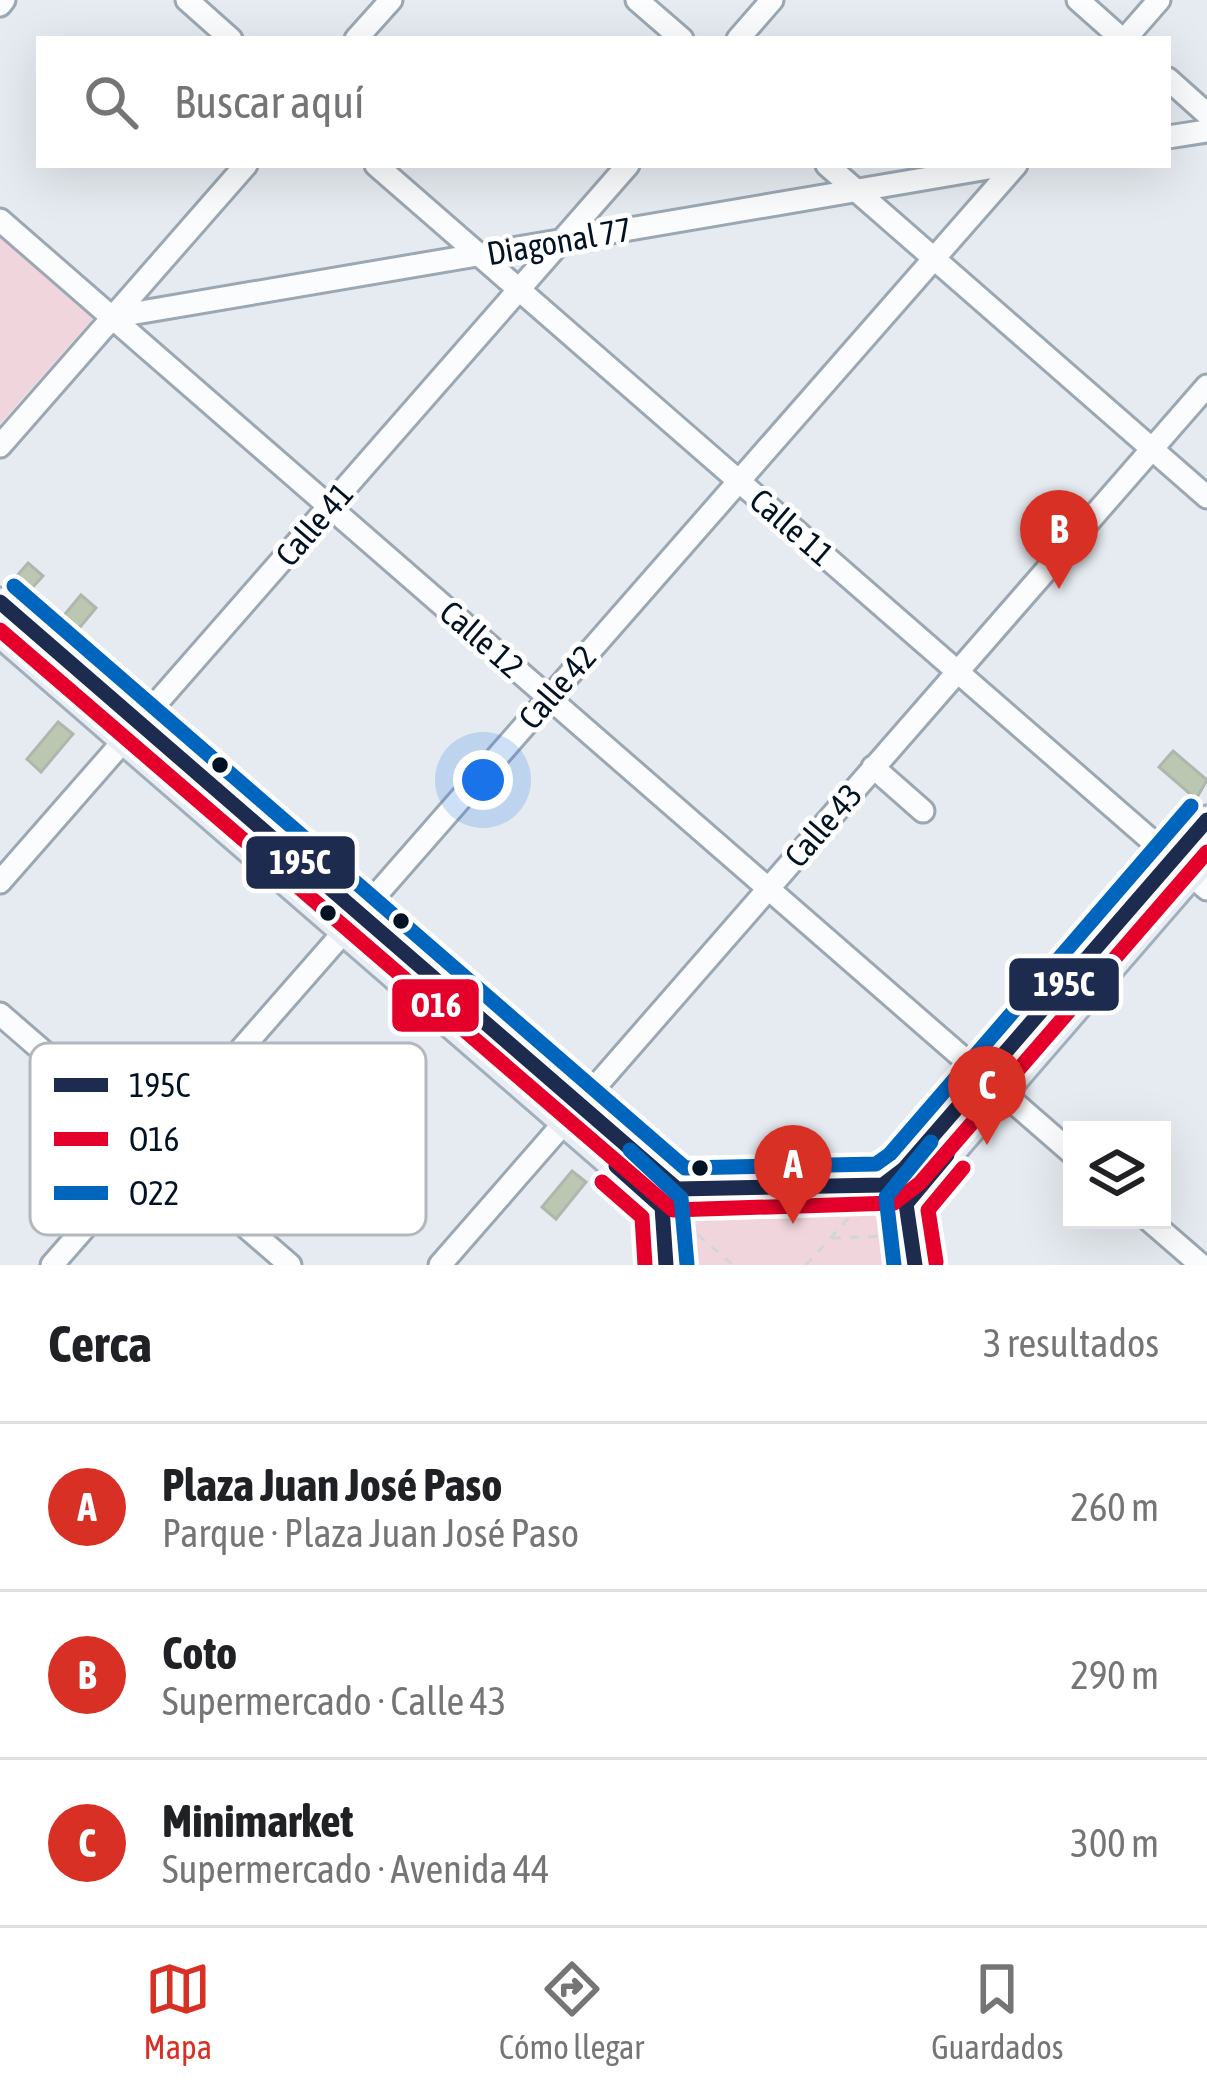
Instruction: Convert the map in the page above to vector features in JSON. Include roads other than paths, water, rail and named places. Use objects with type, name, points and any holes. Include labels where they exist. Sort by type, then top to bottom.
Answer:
[{"type":"main road","points":[[0,602],[132,731],[670,1198],[884,1185],[992,1084],[1195,870],[1207,820]]},
{"type":"main road","points":[[0,632],[132,731]]},
{"type":"main road","points":[[906,1204],[992,1084]]},
{"type":"main road","points":[[884,1185],[906,1204],[915,1265]]},
{"type":"main road","points":[[666,1265],[670,1198]]},
{"type":"street","points":[[187,0],[228,36]]},
{"type":"street","points":[[359,36],[391,0]]},
{"type":"street","points":[[637,0],[679,36]]},
{"type":"street","points":[[741,36],[772,0]]},
{"type":"street","points":[[1078,0],[1120,36]]},
{"type":"street","points":[[1127,36],[1159,0]]},
{"type":"street","points":[[1171,82],[1207,114]]},
{"type":"street","points":[[1171,137],[1207,131]]},
{"type":"street","points":[[0,446],[243,168]]},
{"type":"street","name":"Calle 11","points":[[379,168],[957,671],[1195,870]]},
{"type":"street","name":"Calle 41","points":[[0,882],[625,168]]},
{"type":"street","points":[[830,168],[1207,496]]},
{"type":"street","name":"Diagonal 77","points":[[112,317],[989,168]]},
{"type":"street","name":"Calle 42","points":[[246,1043],[1013,168]]},
{"type":"street","name":"Calle 12","points":[[0,220],[1063,1145]]},
{"type":"street","name":"Calle 43","points":[[440,1265],[1207,386]]},
{"type":"street","points":[[873,767],[923,811]]},
{"type":"street","points":[[0,1014],[33,1043]]},
{"type":"street","points":[[1159,1229],[1201,1265]]},
{"type":"street","name":"Calle 42","points":[[52,1265],[78,1235]]},
{"type":"street","points":[[255,1235],[290,1265]]},
{"type":"place","name":"Coto","points":[[1059,589]]},
{"type":"place","name":"Minimarket","points":[[987,1145]]},
{"type":"place","name":"Plaza Juan José Paso","points":[[793,1224]]}]
